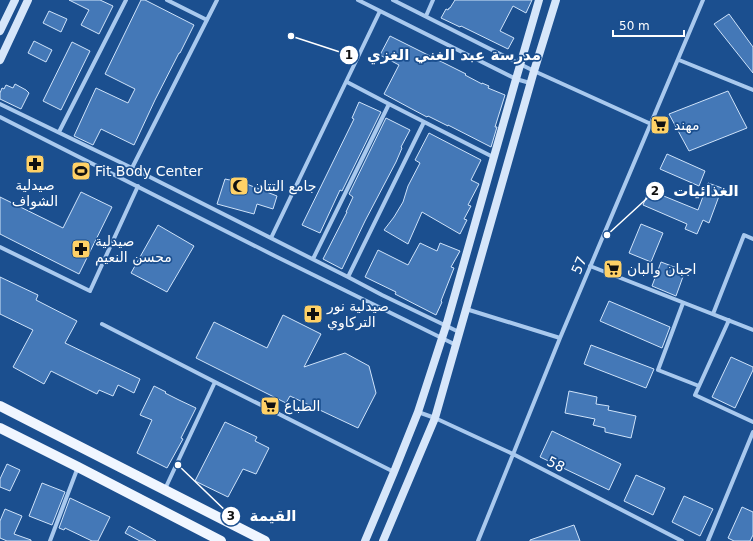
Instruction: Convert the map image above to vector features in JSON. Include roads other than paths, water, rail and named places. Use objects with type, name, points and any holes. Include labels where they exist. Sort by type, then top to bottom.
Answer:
[{"type":"main road","points":[[0,31],[15,0]]},
{"type":"main road","points":[[0,60],[28,0]]},
{"type":"main road","points":[[365,541],[418,412],[446,326],[539,0]]},
{"type":"main road","points":[[382,541],[435,418],[534,71],[556,0]]},
{"type":"main road","points":[[0,406],[265,541]]},
{"type":"main road","points":[[0,428],[221,541]]},
{"type":"street","points":[[59,132],[126,0]]},
{"type":"street","points":[[167,0],[207,20]]},
{"type":"street","points":[[132,168],[217,0]]},
{"type":"street","points":[[358,0],[516,78],[531,83]]},
{"type":"street","points":[[393,0],[534,71],[651,124]]},
{"type":"street","points":[[426,16],[434,0]]},
{"type":"street","name":"57","points":[[478,541],[560,338],[703,0]]},
{"type":"street","points":[[271,238],[380,11]]},
{"type":"street","points":[[678,60],[753,90]]},
{"type":"street","points":[[347,82],[494,157]]},
{"type":"street","points":[[0,104],[132,168],[382,295],[460,332]]},
{"type":"street","points":[[313,259],[389,104]]},
{"type":"street","points":[[0,117],[456,345]]},
{"type":"street","points":[[348,277],[424,122]]},
{"type":"street","points":[[0,247],[90,291],[138,186]]},
{"type":"street","points":[[713,314],[744,235],[753,239]]},
{"type":"street","points":[[590,266],[753,330]]},
{"type":"street","points":[[683,303],[658,370],[699,386]]},
{"type":"street","points":[[466,309],[560,338]]},
{"type":"street","points":[[729,320],[695,395],[753,422]]},
{"type":"street","points":[[102,324],[394,472]]},
{"type":"street","points":[[164,490],[214,382]]},
{"type":"street","name":"58","points":[[418,412],[435,418],[513,454],[682,541]]},
{"type":"street","points":[[708,541],[753,432]]},
{"type":"street","points":[[50,541],[78,467]]},
{"type":"place","name":"مدرسة عبد الغني الغزي","points":[[291,36]]},
{"type":"place","name":"مهند","points":[[660,125]]},
{"type":"place","name":"صيدلية الشواف","points":[[35,164]]},
{"type":"place","name":"Fit Body Center","points":[[81,171]]},
{"type":"place","name":"جامع التتان","points":[[239,186]]},
{"type":"place","name":"الغذائيات","points":[[607,235]]},
{"type":"place","name":"صيدلية محسن النعيم","points":[[81,249]]},
{"type":"place","name":"اجبان والبان","points":[[613,269]]},
{"type":"place","name":"صيدلية نور التركاوي","points":[[313,314]]},
{"type":"place","name":"الطباع","points":[[270,406]]},
{"type":"place","name":"القيمة","points":[[178,465]]}]
